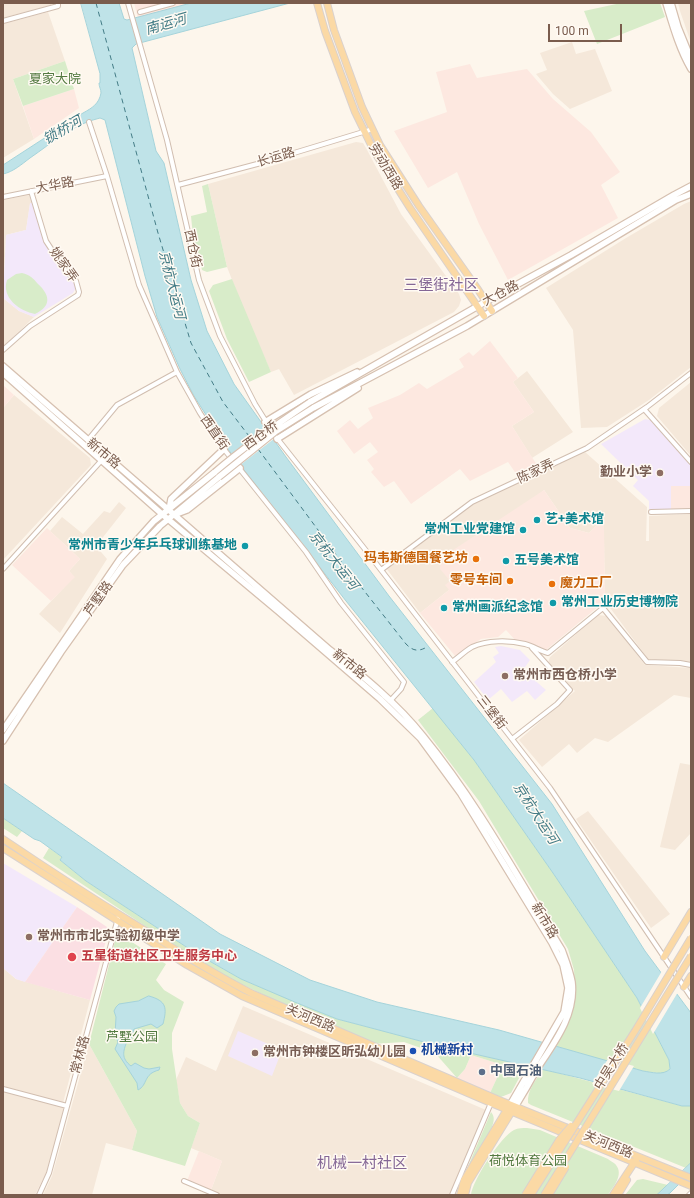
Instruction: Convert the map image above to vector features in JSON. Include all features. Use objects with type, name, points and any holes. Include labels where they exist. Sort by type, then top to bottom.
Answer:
[{"type":"main road","name":"劳动西路","points":[[317,3],[324,31],[355,112],[374,151],[410,208],[484,316]]},
{"type":"main road","name":"劳动西路","points":[[327,3],[334,30],[362,107],[380,145],[419,206],[477,288],[492,312]]},
{"type":"main road","points":[[666,3],[673,29],[684,57],[691,69]]},
{"type":"main road","points":[[671,3],[678,27],[691,59]]},
{"type":"main road","name":"大仓路","points":[[312,405],[478,306],[571,255],[691,186]]},
{"type":"main road","name":"大仓路","points":[[312,405],[405,359],[492,312],[676,200],[691,194]]},
{"type":"main road","points":[[266,422],[311,394],[399,352]]},
{"type":"main road","points":[[277,439],[405,359]]},
{"type":"main road","name":"新市路","points":[[3,366],[330,650],[374,686],[423,735],[465,792],[562,950],[569,968],[572,983],[570,1011],[564,1027],[511,1108]]},
{"type":"main road","name":"新市路","points":[[3,373],[168,520],[279,612],[380,699],[420,738],[456,788],[525,897],[552,944],[562,965],[568,988],[564,1012],[548,1041],[531,1067],[511,1108]]},
{"type":"main road","name":"西仓桥","points":[[217,474],[235,455],[272,427],[312,405]]},
{"type":"main road","points":[[169,510],[171,499],[224,449]]},
{"type":"main road","points":[[174,514],[187,510],[240,468]]},
{"type":"main road","name":"芦墅路","points":[[3,741],[6,726],[120,559],[154,522],[217,474]]},
{"type":"main road","name":"芦墅路","points":[[6,726],[62,652],[123,565],[160,526],[217,474]]},
{"type":"main road","name":"关河西路","points":[[3,839],[65,881],[221,978],[253,994],[511,1108],[636,1161]]},
{"type":"main road","name":"关河西路","points":[[3,848],[186,965],[242,996],[491,1103],[511,1108]]},
{"type":"main road","points":[[664,957],[691,912]]},
{"type":"main road","name":"中吴大桥","points":[[531,1195],[593,1098],[691,938]]},
{"type":"main road","name":"中吴大桥","points":[[544,1195],[691,956]]},
{"type":"main road","points":[[684,987],[691,976]]},
{"type":"main road","points":[[525,1195],[559,1140],[593,1098]]},
{"type":"main road","points":[[549,1195],[588,1129],[601,1103]]},
{"type":"main road","points":[[460,1195],[464,1180],[511,1108]]},
{"type":"main road","points":[[465,1195],[468,1183],[511,1108]]},
{"type":"main road","points":[[636,1161],[676,1172],[690,1178]]},
{"type":"main road","points":[[636,1161],[691,1186]]},
{"type":"main road","points":[[613,1195],[636,1161]]},
{"type":"main road","points":[[618,1195],[636,1161]]},
{"type":"street","name":"西仓街","points":[[128,3],[141,46],[178,186],[199,280],[220,336],[266,422],[277,439]]},
{"type":"street","points":[[140,12],[173,3]]},
{"type":"street","points":[[3,21],[58,5]]},
{"type":"street","name":"西直街","points":[[89,122],[107,176],[138,285],[176,372],[200,413],[224,449],[306,552],[341,603],[404,682],[401,689],[390,701]]},
{"type":"street","name":"长运路","points":[[178,186],[373,129]]},
{"type":"street","name":"大华路","points":[[3,197],[107,176]]},
{"type":"street","name":"姚家弄","points":[[3,350],[30,326],[78,295],[79,292],[76,281],[65,270],[46,240],[31,191]]},
{"type":"street","points":[[88,440],[116,405],[176,372]]},
{"type":"street","name":"陈家弄","points":[[381,570],[472,502],[587,448],[644,409],[691,373]]},
{"type":"street","points":[[644,409],[691,462]]},
{"type":"street","name":"三堡街","points":[[277,439],[381,570],[550,788],[691,997]]},
{"type":"street","points":[[3,569],[101,461]]},
{"type":"street","points":[[650,512],[691,511]]},
{"type":"street","points":[[452,662],[473,647],[485,643],[506,642],[525,644],[548,653],[603,608],[647,662],[680,663],[691,665]]},
{"type":"street","points":[[512,739],[557,704],[570,690],[530,646]]},
{"type":"street","name":"常林路","points":[[39,1195],[49,1173],[119,914]]},
{"type":"street","points":[[3,1088],[67,1106]]},
{"type":"street","points":[[452,1195],[491,1103]]},
{"type":"street","points":[[184,1181],[217,1195]]},
{"type":"shaded area","points":[[3,3],[52,3],[51,5],[3,18]]},
{"type":"shaded area","points":[[134,3],[184,3],[185,5],[138,18]]},
{"type":"shaded area","points":[[678,3],[691,3],[691,43],[680,11]]},
{"type":"shaded area","points":[[48,12],[65,61],[13,79],[34,139],[3,158],[3,24]]},
{"type":"shaded area","points":[[572,42],[576,54],[595,49],[612,91],[570,109],[553,94],[536,74],[547,70],[540,53]]},
{"type":"shaded area","points":[[470,64],[477,78],[527,69],[553,99],[591,132],[620,172],[601,185],[618,218],[508,280],[479,224],[457,172],[428,188],[394,131],[447,112],[436,72]]},
{"type":"shaded area","points":[[74,89],[79,108],[34,139],[23,106]]},
{"type":"shaded area","points":[[356,142],[363,143],[401,214],[459,294],[461,300],[459,306],[454,312],[294,395],[279,369],[271,372],[249,323],[227,267],[208,184]]},
{"type":"shaded area","points":[[29,195],[32,203],[30,204],[26,230],[6,235],[3,297],[3,200]]},
{"type":"shaded area","points":[[691,201],[691,367],[649,400],[607,427],[581,428],[573,330],[546,288],[626,238]]},
{"type":"shaded area","points":[[30,203],[32,203],[45,241],[75,281],[76,288],[73,293],[34,317],[19,311],[3,298],[6,235],[26,230]]},
{"type":"shaded area","points":[[3,298],[19,311],[34,317],[3,347]]},
{"type":"shaded area","points":[[490,341],[518,378],[513,382],[534,412],[512,426],[537,465],[517,475],[508,462],[470,481],[460,469],[411,504],[394,481],[384,487],[371,472],[374,469],[367,460],[378,452],[370,442],[354,454],[337,431],[350,420],[358,429],[373,418],[368,408],[400,395],[419,383],[427,389],[464,367],[459,359],[469,352],[473,356]]},
{"type":"shaded area","points":[[527,371],[573,432],[532,458],[512,426],[534,412],[513,382]]},
{"type":"shaded area","points":[[691,382],[691,456],[657,416],[659,408]]},
{"type":"shaded area","points":[[3,385],[14,395],[3,408]]},
{"type":"shaded area","points":[[14,395],[90,458],[91,465],[3,560],[3,408]]},
{"type":"shaded area","name":"勤业小学","points":[[645,419],[650,420],[691,465],[691,486],[671,486],[671,509],[649,511],[649,501],[633,486],[638,480],[601,444]]},
{"type":"shaded area","points":[[585,452],[647,507],[646,541],[649,541],[649,516],[691,514],[691,662],[648,659],[605,601],[604,542],[596,526],[589,533],[570,528],[544,490],[450,582],[449,590],[420,613],[386,568],[472,504]]},
{"type":"shaded area","points":[[670,486],[691,486],[691,509],[671,509]]},
{"type":"shaded area","points":[[544,490],[570,528],[589,533],[596,526],[604,526],[605,601],[546,650],[522,641],[516,641],[506,630],[498,637],[481,639],[455,656],[420,613],[449,590],[445,585],[450,581],[440,569],[441,558]]},
{"type":"shaded area","points":[[119,502],[126,508],[96,546],[107,559],[60,633],[39,614],[74,577],[69,571],[80,559],[50,531],[62,517],[83,534],[104,511],[110,513]]},
{"type":"shaded area","points":[[47,528],[80,559],[69,571],[75,577],[51,601],[12,565]]},
{"type":"shaded area","points":[[598,615],[607,616],[645,665],[691,668],[691,698],[674,695],[608,742],[595,738],[577,753],[569,744],[542,767],[519,740],[575,691],[566,683],[568,677],[558,673],[548,663],[550,657]]},
{"type":"shaded area","name":"常州市西仓桥小学","points":[[501,646],[520,650],[530,660],[523,670],[546,690],[535,700],[527,691],[512,702],[501,689],[488,700],[474,682],[496,662],[493,657],[499,653],[495,647]]},
{"type":"shaded area","points":[[680,763],[691,765],[691,833],[675,850],[660,847]]},
{"type":"shaded area","points":[[588,811],[670,914],[651,928],[576,819]]},
{"type":"shaded area","name":"常州市市北实验初级中学","points":[[3,863],[77,907],[25,982],[16,979],[3,968]]},
{"type":"shaded area","name":"五星街道社区卫生服务中心","points":[[77,907],[107,927],[108,933],[90,1000],[25,982]]},
{"type":"shaded area","points":[[3,968],[16,979],[90,1000],[63,1103],[3,1086]]},
{"type":"shaded area","name":"机械新村","points":[[243,1006],[486,1110],[450,1195],[223,1195],[211,1190],[222,1161],[191,1148],[200,1123],[188,1116],[180,1103],[176,1080],[186,1057],[216,1071]]},
{"type":"shaded area","name":"常州市钟楼区昕弘幼儿园","points":[[238,1031],[282,1050],[272,1076],[228,1056]]},
{"type":"shaded area","points":[[89,1044],[137,1131],[132,1150],[106,1143],[92,1195],[43,1195],[52,1176]]},
{"type":"shaded area","points":[[471,1055],[503,1065],[490,1093],[457,1078],[465,1069]]},
{"type":"shaded area","points":[[3,1090],[64,1107],[50,1165],[35,1195],[3,1195]]},
{"type":"shaded area","points":[[199,1151],[222,1161],[211,1190],[187,1181]]},
{"type":"green space","points":[[621,3],[660,3],[665,17],[597,44],[584,11]]},
{"type":"green space","name":"夏家大院","points":[[65,61],[74,89],[23,106],[13,79]]},
{"type":"green space","points":[[208,184],[227,267],[207,272],[202,270],[193,236],[191,216],[207,212],[202,186]]},
{"type":"green space","points":[[22,273],[33,278],[47,296],[47,304],[41,311],[35,314],[18,307],[9,298],[7,292],[7,280],[16,274]]},
{"type":"green space","points":[[232,279],[271,372],[249,382],[227,339],[209,291],[213,285]]},
{"type":"green space","points":[[433,708],[474,760],[553,873],[637,998],[669,1060],[670,1068],[667,1072],[647,1072],[555,1046],[568,1023],[572,1010],[575,990],[574,970],[568,949],[479,801],[418,720]]},
{"type":"green space","points":[[3,818],[22,831],[17,837],[3,828]]},
{"type":"green space","points":[[49,848],[62,857],[60,860],[86,881],[197,954],[241,979],[337,1019],[526,1065],[511,1093],[501,1097],[490,1093],[503,1065],[471,1055],[465,1069],[457,1078],[435,1053],[404,1042],[372,1044],[270,998],[221,974],[154,932],[43,858]]},
{"type":"green space","name":"芦墅公园","points":[[121,935],[166,964],[156,980],[164,990],[184,1002],[172,1033],[172,1049],[180,1103],[188,1116],[200,1123],[185,1166],[132,1150],[137,1131],[89,1044],[116,937]]},
{"type":"green space","points":[[543,1069],[682,1106],[691,1106],[691,1163],[686,1168],[531,1105],[528,1103],[528,1098],[532,1085]]},
{"type":"green space","points":[[491,1112],[494,1119],[492,1127],[472,1162],[458,1195],[456,1195]]},
{"type":"green space","name":"荷悦体育公园","points":[[519,1128],[540,1130],[608,1159],[615,1164],[619,1173],[615,1185],[608,1195],[471,1195],[476,1180],[488,1159],[502,1140],[514,1130]]},
{"type":"green space","points":[[643,1179],[668,1185],[657,1195],[625,1195],[637,1180]]},
{"type":"water","points":[[81,3],[119,3],[124,19],[127,20],[191,3],[290,3],[136,44],[132,48],[156,151],[164,163],[191,280],[207,331],[234,384],[389,596],[552,804],[645,951],[691,1013],[691,1106],[682,1106],[580,1078],[439,1046],[337,1019],[297,1003],[241,979],[197,954],[86,881],[60,860],[62,857],[40,841],[34,839],[3,818],[3,783],[220,934],[310,980],[377,1002],[499,1030],[643,1071],[660,1073],[670,1069],[669,1060],[637,998],[553,873],[474,760],[346,601],[227,448],[194,396],[180,369],[157,317],[105,120],[100,118],[72,129],[17,168],[3,174],[3,165],[95,105],[99,100],[101,93],[99,83],[100,74]]},
{"type":"water","points":[[149,996],[159,1000],[164,1006],[165,1014],[163,1024],[157,1028],[151,1024],[134,1029],[130,1042],[127,1041],[124,1057],[131,1066],[135,1063],[149,1069],[160,1067],[159,1070],[150,1074],[138,1090],[137,1083],[115,1049],[118,1042],[115,1035],[116,1017],[114,1011],[119,1004],[138,1001]]},
{"type":"water","points":[[691,1163],[691,1172],[670,1193],[667,1195],[657,1195]]},
{"type":"pier","points":[[266,426],[275,438],[239,466],[230,455]]},
{"type":"pier","points":[[662,971],[678,992],[653,1034],[640,1008]]},
{"type":"pier","points":[[608,1059],[634,1066],[619,1091],[592,1084]]},
{"type":"ferry route","points":[[96,3],[158,233],[191,343],[223,402],[252,440]]},
{"type":"ferry route","points":[[258,449],[347,569],[406,644],[416,650],[421,650],[427,647]]},
{"type":"place","name":"勤业小学","points":[[660,473]]},
{"type":"place","name":"艺+美术馆","points":[[537,520]]},
{"type":"place","name":"常州工业党建馆","points":[[523,530]]},
{"type":"place","name":"常州市青少年乒乓球训练基地","points":[[245,546]]},
{"type":"place","name":"玛韦斯德国餐艺坊","points":[[476,559]]},
{"type":"place","name":"五号美术馆","points":[[506,561]]},
{"type":"place","name":"零号车间","points":[[510,581]]},
{"type":"place","name":"魔力工厂","points":[[552,584]]},
{"type":"place","name":"常州工业历史博物院","points":[[553,603]]},
{"type":"place","name":"常州画派纪念馆","points":[[444,608]]},
{"type":"place","name":"常州市西仓桥小学","points":[[505,676]]},
{"type":"place","name":"常州市市北实验初级中学","points":[[29,937]]},
{"type":"place","name":"五星街道社区卫生服务中心","points":[[72,957]]},
{"type":"place","name":"机械新村","points":[[413,1051]]},
{"type":"place","name":"常州市钟楼区昕弘幼儿园","points":[[255,1053]]},
{"type":"place","name":"中国石油","points":[[482,1072]]},
{"type":"district","name":"三堡街社区","points":[[441,286]]},
{"type":"district","name":"机械一村社区","points":[[362,1164]]},
{"type":"water label","name":"南运河","points":[[166,25]]},
{"type":"water label","name":"锁桥河","points":[[63,131]]},
{"type":"water label","name":"京杭大运河","points":[[171,285]]},
{"type":"water label","name":"京杭大运河","points":[[333,561]]},
{"type":"water label","name":"京杭大运河","points":[[535,814]]}]
